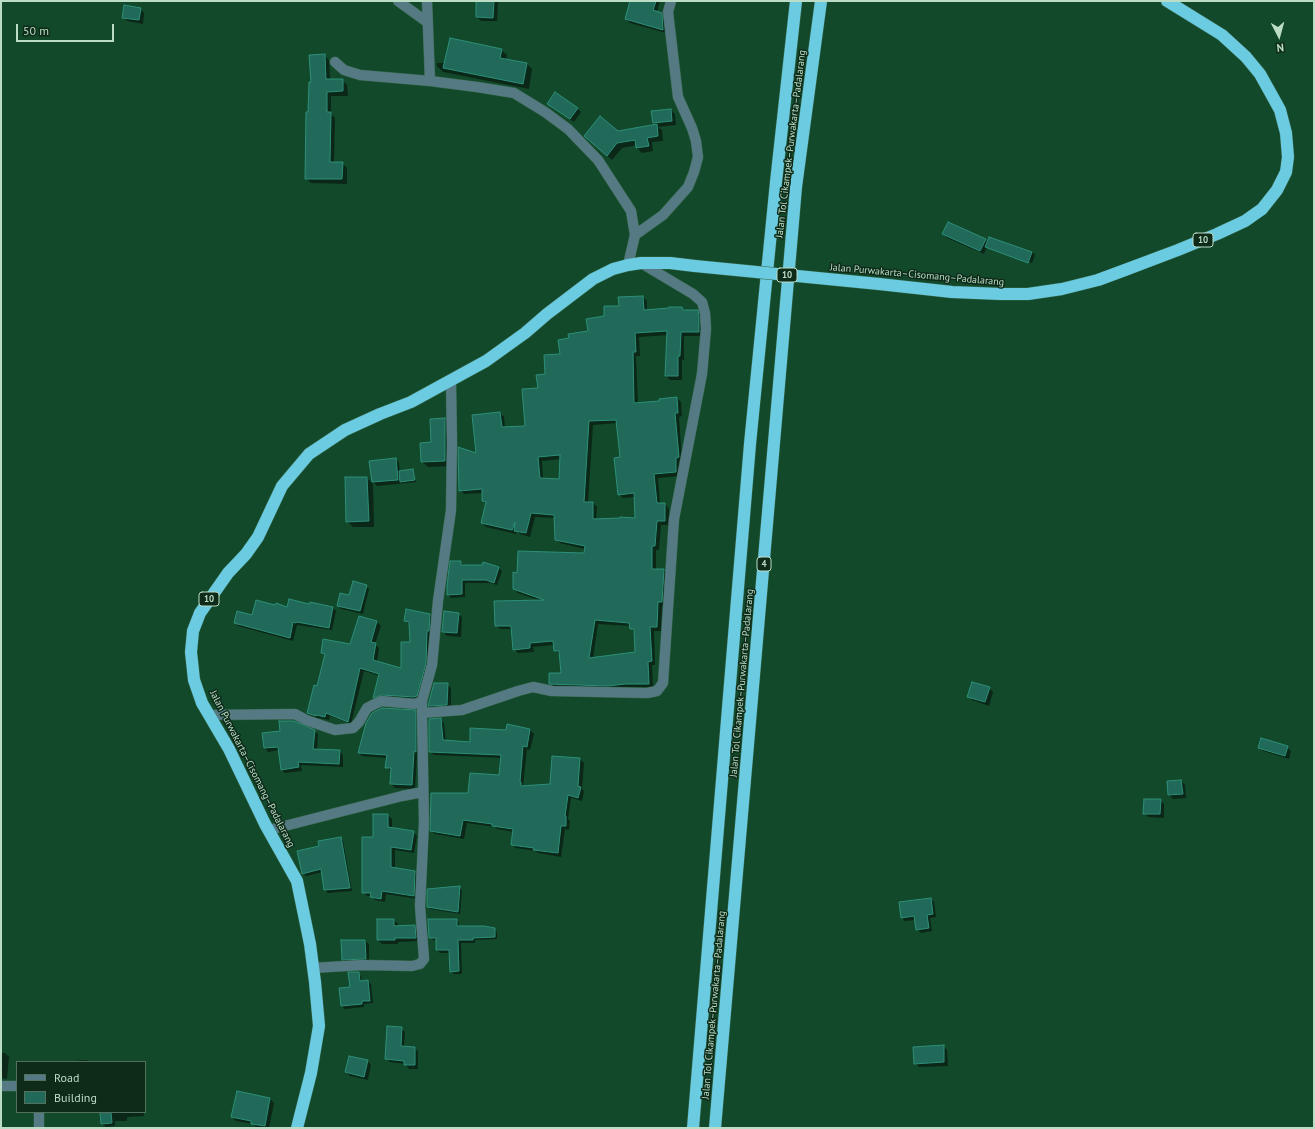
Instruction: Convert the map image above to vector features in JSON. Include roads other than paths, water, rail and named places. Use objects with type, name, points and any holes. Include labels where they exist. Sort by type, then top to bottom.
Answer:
[{"type":"highway","name":"Jalan Tol Cikampek–Purwakarta–Padalarang","points":[[693,1128],[750,444],[796,1]]},
{"type":"highway","name":"Jalan Tol Cikampek–Purwakarta–Padalarang","points":[[715,1128],[796,187],[821,1]]},
{"type":"highway","name":"Jalan Purwakarta–Cisomang–Padalarang","points":[[297,1128],[311,1073],[319,1026],[310,944],[297,881],[269,830],[229,748],[202,703],[194,680],[190,652],[193,631],[200,613],[228,573],[246,554],[258,537],[282,486],[309,454],[325,443],[345,430],[411,402],[486,361],[525,334],[547,314],[593,278],[613,269],[628,265],[670,263],[952,292],[1028,294],[1062,289],[1125,270],[1178,250],[1245,221],[1262,209],[1277,190],[1286,172],[1288,157],[1286,133],[1280,110],[1260,74],[1246,57],[1222,35],[1167,1]]},
{"type":"street","points":[[398,1],[427,22]]},
{"type":"street","points":[[427,1],[430,81]]},
{"type":"street","points":[[635,235],[663,215],[688,187],[698,157],[692,128],[678,97],[668,12],[671,1]]},
{"type":"street","points":[[335,62],[344,70],[360,75],[430,81],[514,93],[545,112],[568,129],[598,160],[631,212],[635,235],[628,265]]},
{"type":"street","points":[[422,713],[462,710],[533,687],[552,691],[646,693],[657,691],[663,683],[674,519],[702,374],[706,329],[702,302],[693,294],[641,264]]},
{"type":"street","points":[[313,968],[362,965],[412,966],[420,964],[424,959],[420,906],[423,792],[422,701],[432,665],[438,601],[450,510],[452,444],[451,381]]},
{"type":"street","points":[[209,715],[295,714],[306,720],[335,730],[352,728],[359,722],[367,708],[381,701],[414,704],[422,701]]},
{"type":"street","points":[[269,830],[423,792]]},
{"type":"street","points":[[1,1086],[16,1086]]},
{"type":"street","points":[[39,1113],[39,1128]]}]
